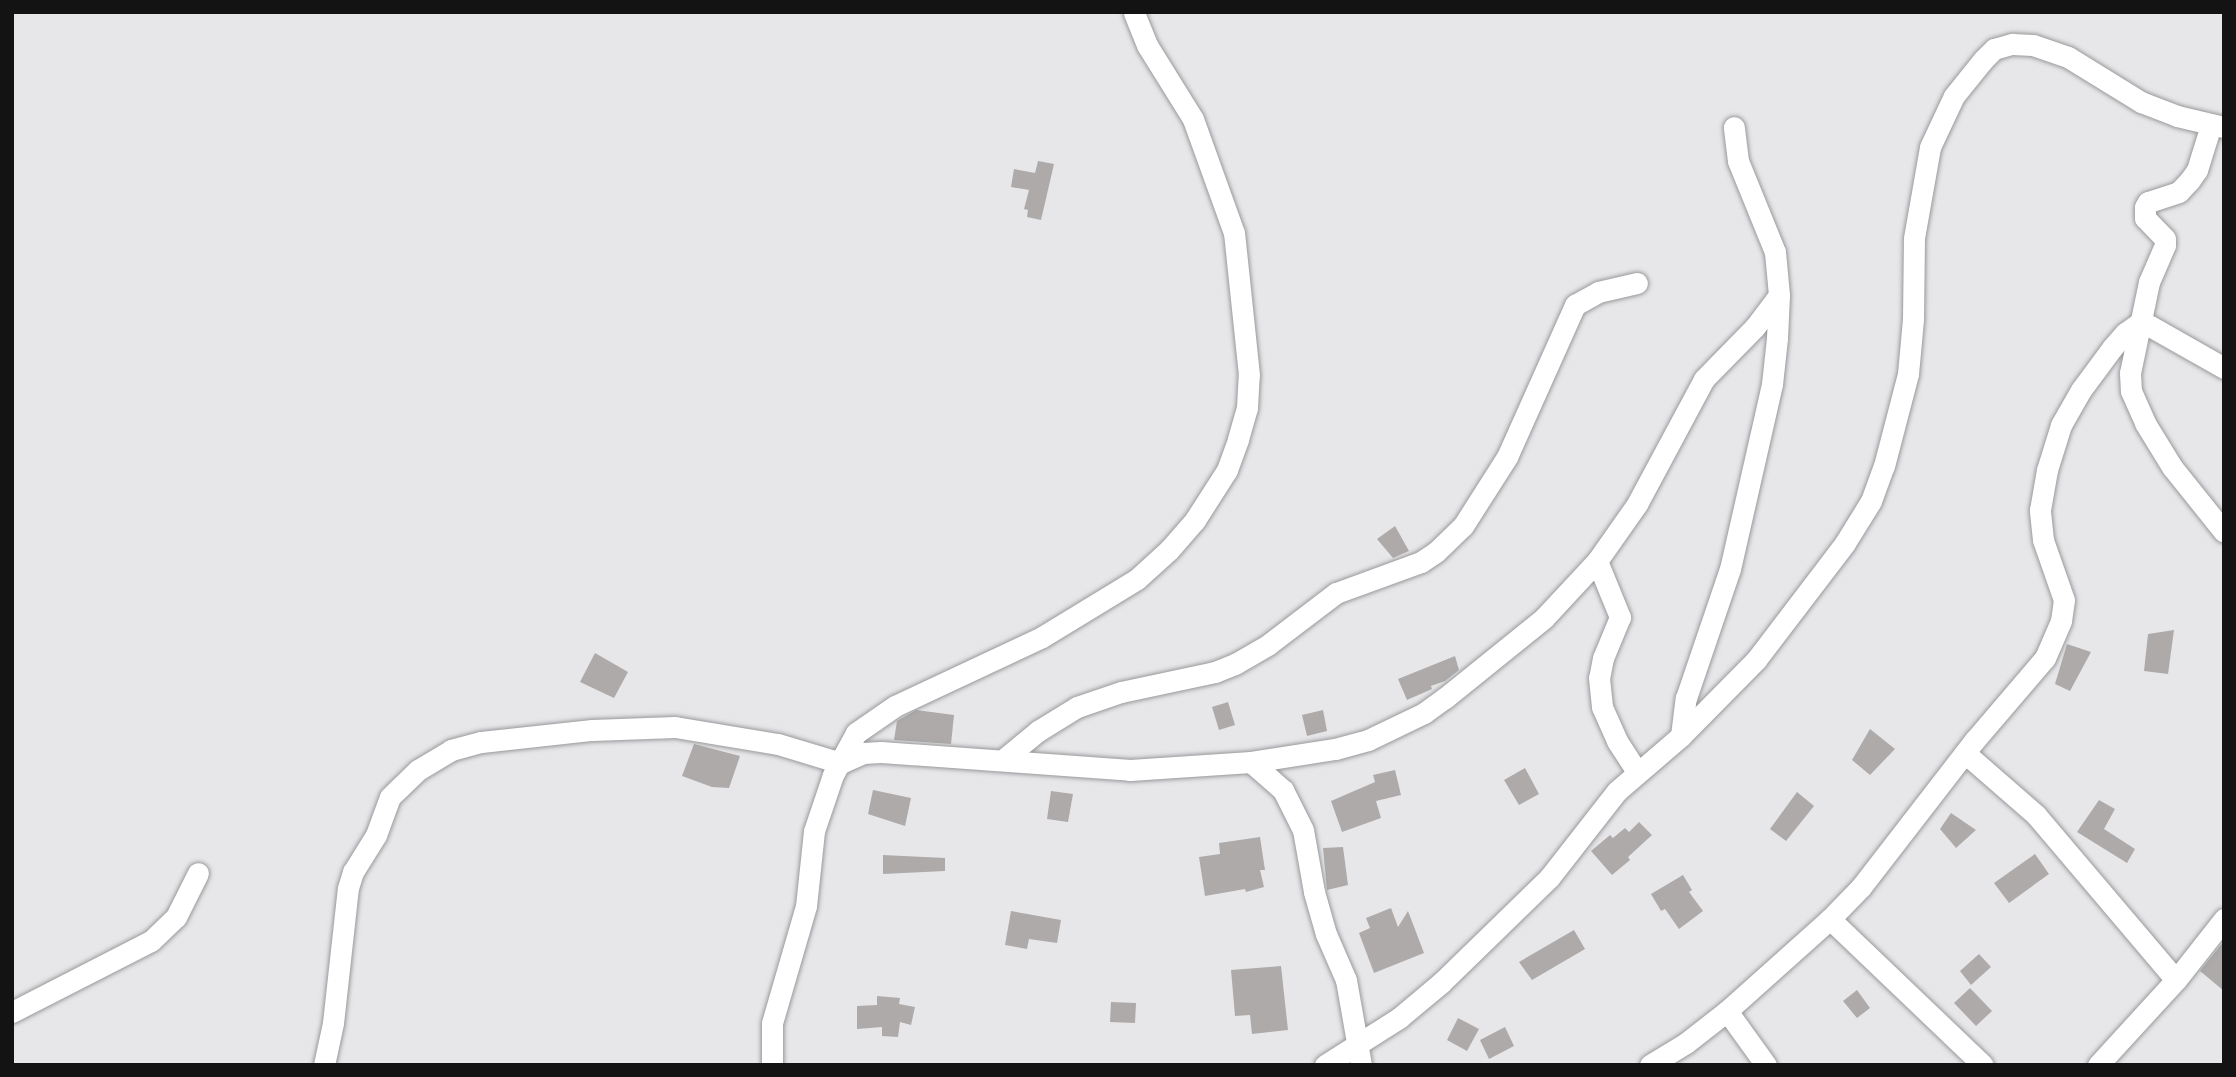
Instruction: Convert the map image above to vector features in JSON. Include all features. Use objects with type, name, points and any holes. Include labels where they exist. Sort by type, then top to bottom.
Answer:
[{"type":"street","points":[[772,1065],[772,1023],[806,906],[814,831],[839,762],[856,733],[895,706],[1042,637],[1093,609],[1137,579],[1169,550],[1195,520],[1227,470],[1247,408],[1249,375],[1234,233],[1193,119],[1147,45],[1134,12]]},
{"type":"street","points":[[1325,1065],[1359,1055],[1442,982],[1549,878],[1617,790],[1681,736],[1756,660],[1839,551],[1871,501],[1896,428],[1908,374],[1913,319],[1914,238],[1930,147],[1954,96],[1994,50],[2012,44],[2033,45],[2068,57],[2141,102],[2217,126],[2190,180],[2179,192],[2148,202],[2145,208],[2146,218],[2165,239],[2165,245],[2149,282],[2138,324],[2130,373],[2136,406],[2172,467],[2224,532]]},
{"type":"street","points":[[1681,736],[1686,698],[1730,569],[1772,384],[1779,295],[1775,253],[1738,161],[1734,127]]},
{"type":"street","points":[[1004,759],[1038,732],[1077,707],[1121,692],[1204,675],[1234,664],[1269,644],[1336,593],[1421,562],[1436,552],[1463,526],[1507,457],[1575,305],[1590,294],[1637,283]]},
{"type":"street","points":[[324,1065],[334,1023],[348,888],[353,872],[376,835],[390,797],[418,770],[451,750],[481,743],[592,730],[675,727],[778,744],[839,762],[872,751],[1130,770],[1251,762],[1368,740],[1424,713],[1544,618],[1597,561],[1637,504],[1704,379],[1755,327],[1779,295]]},
{"type":"street","points":[[2138,324],[2165,334],[2224,368]]},
{"type":"street","points":[[1650,1065],[1686,1043],[1727,1011],[1830,919],[1861,887],[1965,753],[2034,674],[2053,642],[2064,600],[2043,540],[2040,510],[2053,446],[2081,390],[2125,333],[2138,324]]},
{"type":"street","points":[[1597,561],[1619,617],[1603,658],[1599,678],[1602,707],[1617,741],[1638,773]]},
{"type":"street","points":[[1965,753],[2011,791],[2067,848],[2176,980]]},
{"type":"street","points":[[1251,762],[1283,790],[1303,830],[1323,924],[1346,980],[1359,1055]]},
{"type":"street","points":[[12,1012],[151,941],[176,917],[198,873]]},
{"type":"street","points":[[1830,919],[1983,1065]]},
{"type":"street","points":[[2098,1065],[2176,980],[2224,919]]},
{"type":"street","points":[[1727,1011],[1766,1065]]},
{"type":"building","points":[[1038,161],[1054,164],[1041,220],[1027,217],[1028,210],[1024,209],[1029,190],[1011,187],[1014,169],[1035,173]]},
{"type":"building","points":[[1395,526],[1409,551],[1393,558],[1377,539]]},
{"type":"building","points":[[2174,630],[2168,674],[2144,671],[2148,634]]},
{"type":"building","points":[[2067,644],[2091,652],[2070,691],[2055,684]]},
{"type":"building","points":[[595,653],[628,672],[614,698],[580,682]]},
{"type":"building","points":[[1455,656],[1459,670],[1445,681],[1431,686],[1432,689],[1407,700],[1398,679]]},
{"type":"building","points":[[1228,702],[1235,725],[1219,730],[1212,707]]},
{"type":"building","points":[[916,710],[954,715],[951,744],[894,740],[897,721]]},
{"type":"building","points":[[1323,710],[1327,731],[1307,736],[1302,715]]},
{"type":"building","points":[[1870,729],[1895,749],[1870,775],[1852,760]]},
{"type":"building","points":[[694,744],[740,756],[729,788],[712,787],[682,776]]},
{"type":"building","points":[[1525,768],[1539,794],[1519,805],[1504,780]]},
{"type":"building","points":[[1395,770],[1401,795],[1376,801],[1381,818],[1342,832],[1331,801],[1375,782],[1373,775]]},
{"type":"building","points":[[873,790],[911,798],[905,826],[868,814]]},
{"type":"building","points":[[1051,791],[1073,794],[1068,822],[1047,819]]},
{"type":"building","points":[[1797,792],[1814,806],[1786,841],[1770,829]]},
{"type":"building","points":[[2099,800],[2115,809],[2104,829],[2135,849],[2127,863],[2077,832]]},
{"type":"building","points":[[1951,813],[1976,830],[1956,848],[1940,829]]},
{"type":"building","points":[[1639,822],[1652,835],[1628,857],[1630,860],[1612,875],[1591,851],[1610,835],[1613,838],[1625,828],[1629,832]]},
{"type":"building","points":[[1260,837],[1265,870],[1260,870],[1264,887],[1246,892],[1245,889],[1205,896],[1199,857],[1220,854],[1219,843]]},
{"type":"building","points":[[1343,847],[1348,885],[1327,890],[1323,848]]},
{"type":"building","points":[[2035,854],[2049,874],[2009,903],[1994,883]]},
{"type":"building","points":[[883,855],[945,858],[945,871],[883,874]]},
{"type":"building","points":[[1683,875],[1692,890],[1689,892],[1703,911],[1679,929],[1665,909],[1661,911],[1651,894]]},
{"type":"building","points":[[1391,908],[1398,927],[1408,911],[1424,953],[1374,973],[1359,933],[1370,928],[1366,918]]},
{"type":"building","points":[[1011,911],[1061,920],[1057,943],[1029,939],[1027,949],[1005,945]]},
{"type":"building","points":[[1574,930],[1585,949],[1532,980],[1519,962]]},
{"type":"building","points":[[2224,941],[2224,991],[2200,971]]},
{"type":"building","points":[[1979,954],[1991,967],[1971,985],[1960,971]]},
{"type":"building","points":[[1281,966],[1288,1030],[1252,1034],[1250,1015],[1235,1016],[1231,970]]},
{"type":"building","points":[[1970,988],[1992,1011],[1976,1026],[1954,1003]]},
{"type":"building","points":[[1857,990],[1870,1008],[1857,1018],[1843,1001]]},
{"type":"building","points":[[877,996],[900,998],[899,1004],[915,1007],[911,1025],[900,1022],[898,1037],[882,1036],[882,1027],[857,1029],[857,1006],[877,1005]]},
{"type":"building","points":[[1111,1002],[1136,1003],[1135,1023],[1110,1022]]},
{"type":"building","points":[[1458,1018],[1479,1029],[1467,1051],[1447,1040]]},
{"type":"building","points":[[1505,1027],[1514,1046],[1489,1059],[1480,1040]]}]
